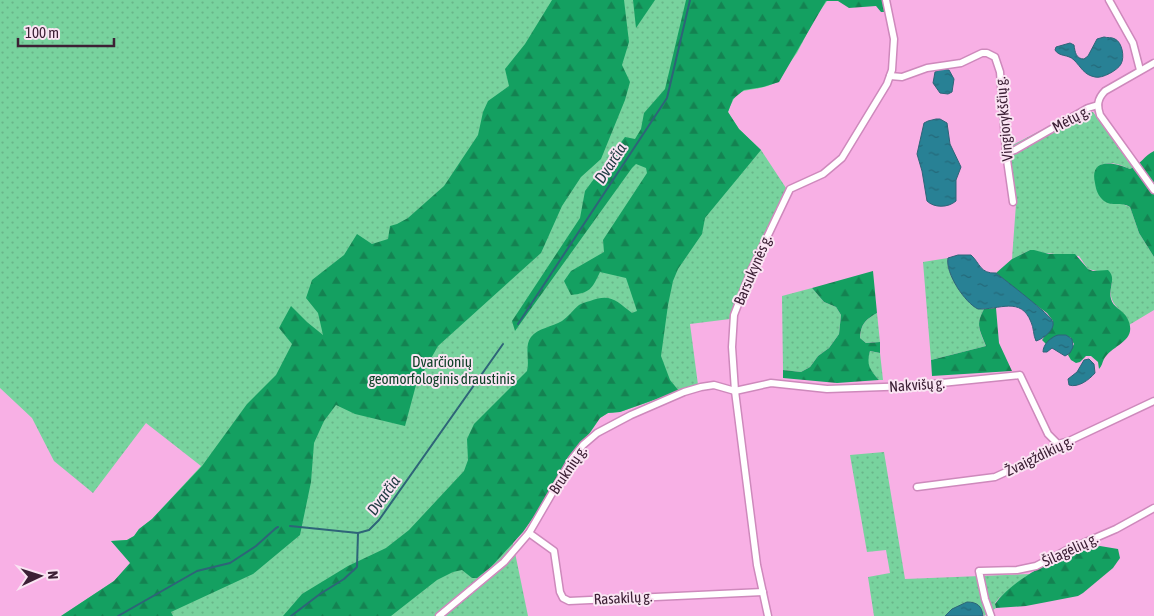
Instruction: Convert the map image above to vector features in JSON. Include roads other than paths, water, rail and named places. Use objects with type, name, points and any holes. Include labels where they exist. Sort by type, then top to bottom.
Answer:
[{"type":"street","name":"Barsukynės g.","points":[[768,616],[757,565],[735,390],[732,347],[734,315],[751,270],[790,190],[823,174],[842,158],[890,76],[894,56],[894,39],[886,0]]},
{"type":"street","points":[[1108,0],[1133,43],[1140,70]]},
{"type":"street","name":"Vingiorykščių g.","points":[[890,76],[902,77],[927,68],[961,63],[982,53],[991,54],[997,61],[1000,72],[1006,153],[1013,202]]},
{"type":"street","name":"Mėtų g.","points":[[1006,153],[1015,150],[1088,108],[1098,105],[1100,97],[1105,91],[1154,62]]},
{"type":"street","points":[[1098,105],[1100,115],[1154,190]]},
{"type":"street","name":"Nakvišų g.","points":[[735,390],[771,383],[827,389],[912,386],[1020,376],[1048,434],[1058,444]]},
{"type":"street","name":"Bruknių g.","points":[[439,616],[504,562],[529,533],[572,459],[596,433],[631,415],[701,387],[714,385],[735,390]]},
{"type":"street","name":"Žvaigždikių g.","points":[[917,486],[995,477],[1047,453],[1058,444],[1069,441],[1154,402]]},
{"type":"street","name":"Šilagėlių g.","points":[[990,616],[979,571],[1016,570],[1036,566],[1116,529],[1154,508]]},
{"type":"street","name":"Rasakilų g.","points":[[529,533],[554,551],[560,592],[563,598],[569,601],[763,592]]},
{"type":"water","points":[[1104,37],[1117,41],[1121,46],[1123,58],[1117,69],[1102,77],[1088,74],[1072,58],[1059,54],[1055,50],[1056,47],[1070,43],[1074,45],[1075,53],[1081,59],[1084,59],[1088,56],[1097,39]]},
{"type":"water","points":[[941,69],[949,70],[954,79],[952,92],[948,94],[940,93],[933,83],[935,72]]},
{"type":"water","points":[[936,119],[947,123],[950,144],[961,167],[956,180],[956,201],[945,206],[933,205],[927,201],[917,154],[924,123]]},
{"type":"water","points":[[958,255],[971,255],[983,270],[996,273],[1045,312],[1053,322],[1050,331],[1036,341],[1031,322],[1027,314],[1021,309],[1009,306],[978,309],[973,306],[957,287],[950,271],[948,258]]},
{"type":"water","points":[[1058,335],[1066,335],[1072,339],[1073,347],[1070,353],[1065,356],[1052,348],[1047,352],[1043,352],[1044,346],[1048,341]]},
{"type":"water","points":[[1089,359],[1094,364],[1095,373],[1083,383],[1069,385],[1068,379],[1077,372],[1084,360]]},
{"type":"water","points":[[967,602],[978,605],[983,616],[945,616],[952,609]]},
{"type":"waterway","name":"Dvarčia","points":[[518,324],[667,98],[690,0]]},
{"type":"waterway","name":"Dvarčia","points":[[291,616],[344,579],[357,567],[358,533],[369,530],[379,520],[503,344]]},
{"type":"waterway","points":[[290,526],[358,533]]},
{"type":"waterway","points":[[118,616],[197,571],[230,563],[256,546],[278,527]]},
{"type":"park label","name":"Dvarčionių geomorfologinis draustinis","points":[[442,370]]}]
